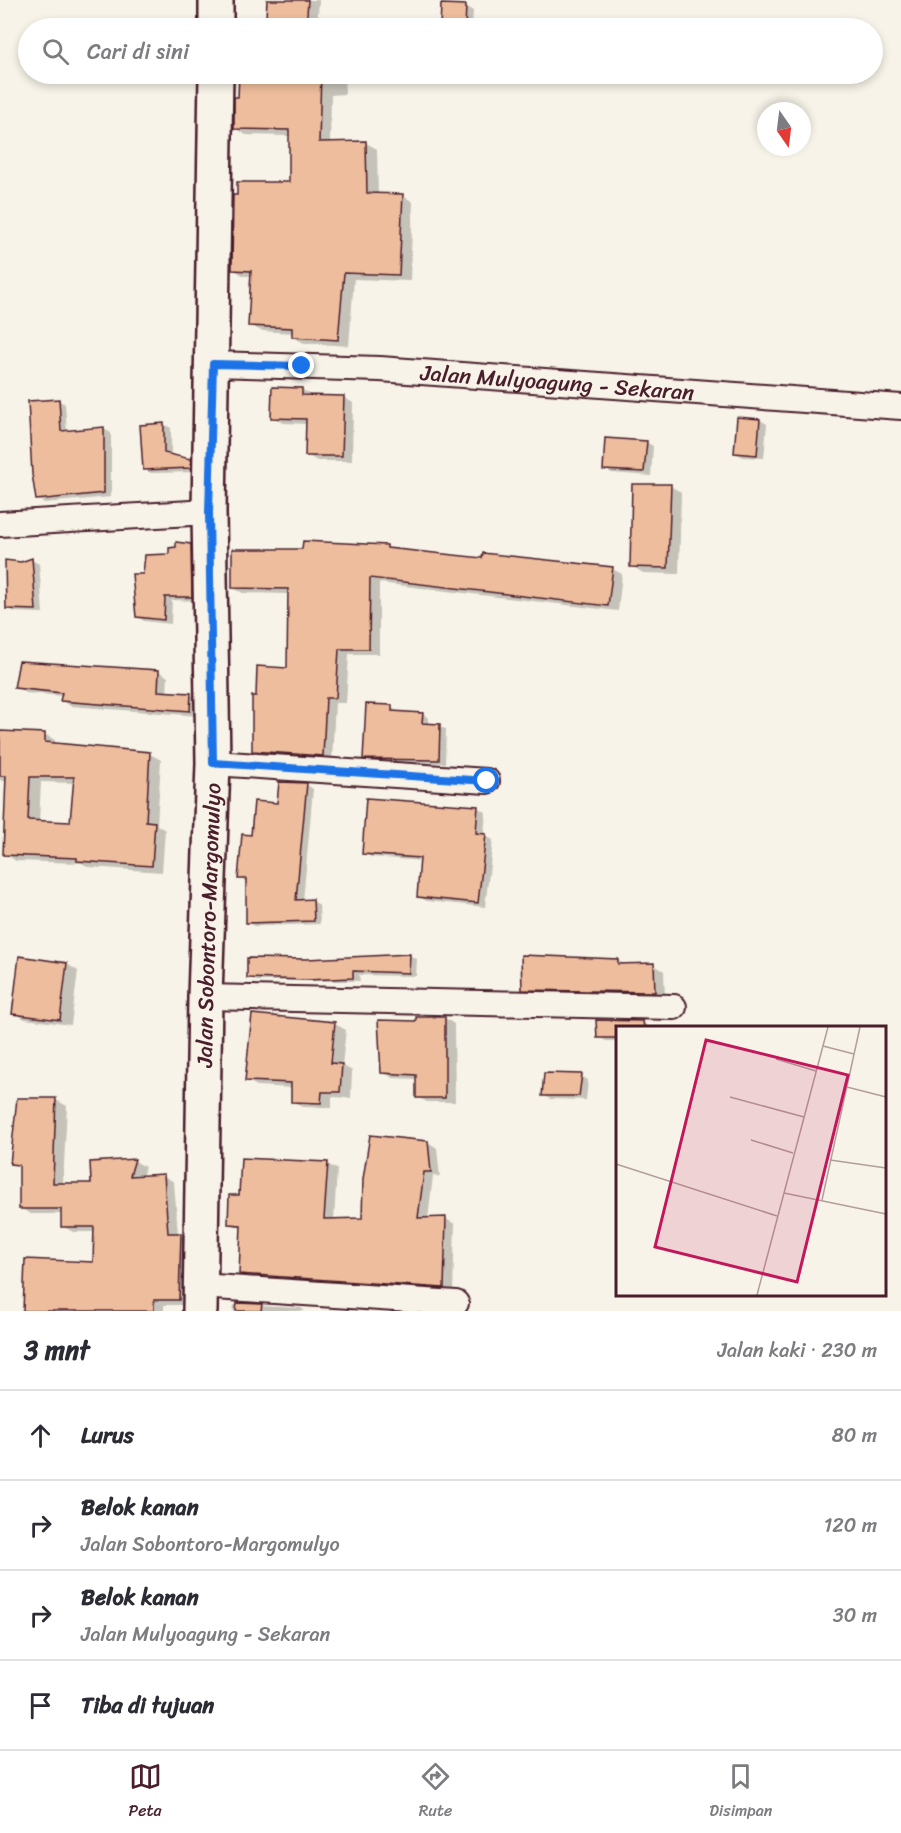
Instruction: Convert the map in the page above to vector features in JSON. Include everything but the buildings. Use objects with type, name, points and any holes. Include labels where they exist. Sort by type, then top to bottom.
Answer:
[{"type":"street","points":[[216,0],[216,18]]},
{"type":"street","name":"Jalan Sobontoro-Margomulyo","points":[[200,1299],[205,997],[213,763],[209,512],[216,84]]},
{"type":"street","name":"Jalan Mulyoagung - Sekaran","points":[[213,364],[380,369],[901,407]]},
{"type":"street","points":[[0,524],[209,512]]},
{"type":"street","points":[[213,763],[487,781]]},
{"type":"street","points":[[205,997],[674,1007]]},
{"type":"street","points":[[200,1299],[456,1303]]},
{"type":"route","points":[[302,366],[213,364],[209,512],[213,763],[487,781]]}]
